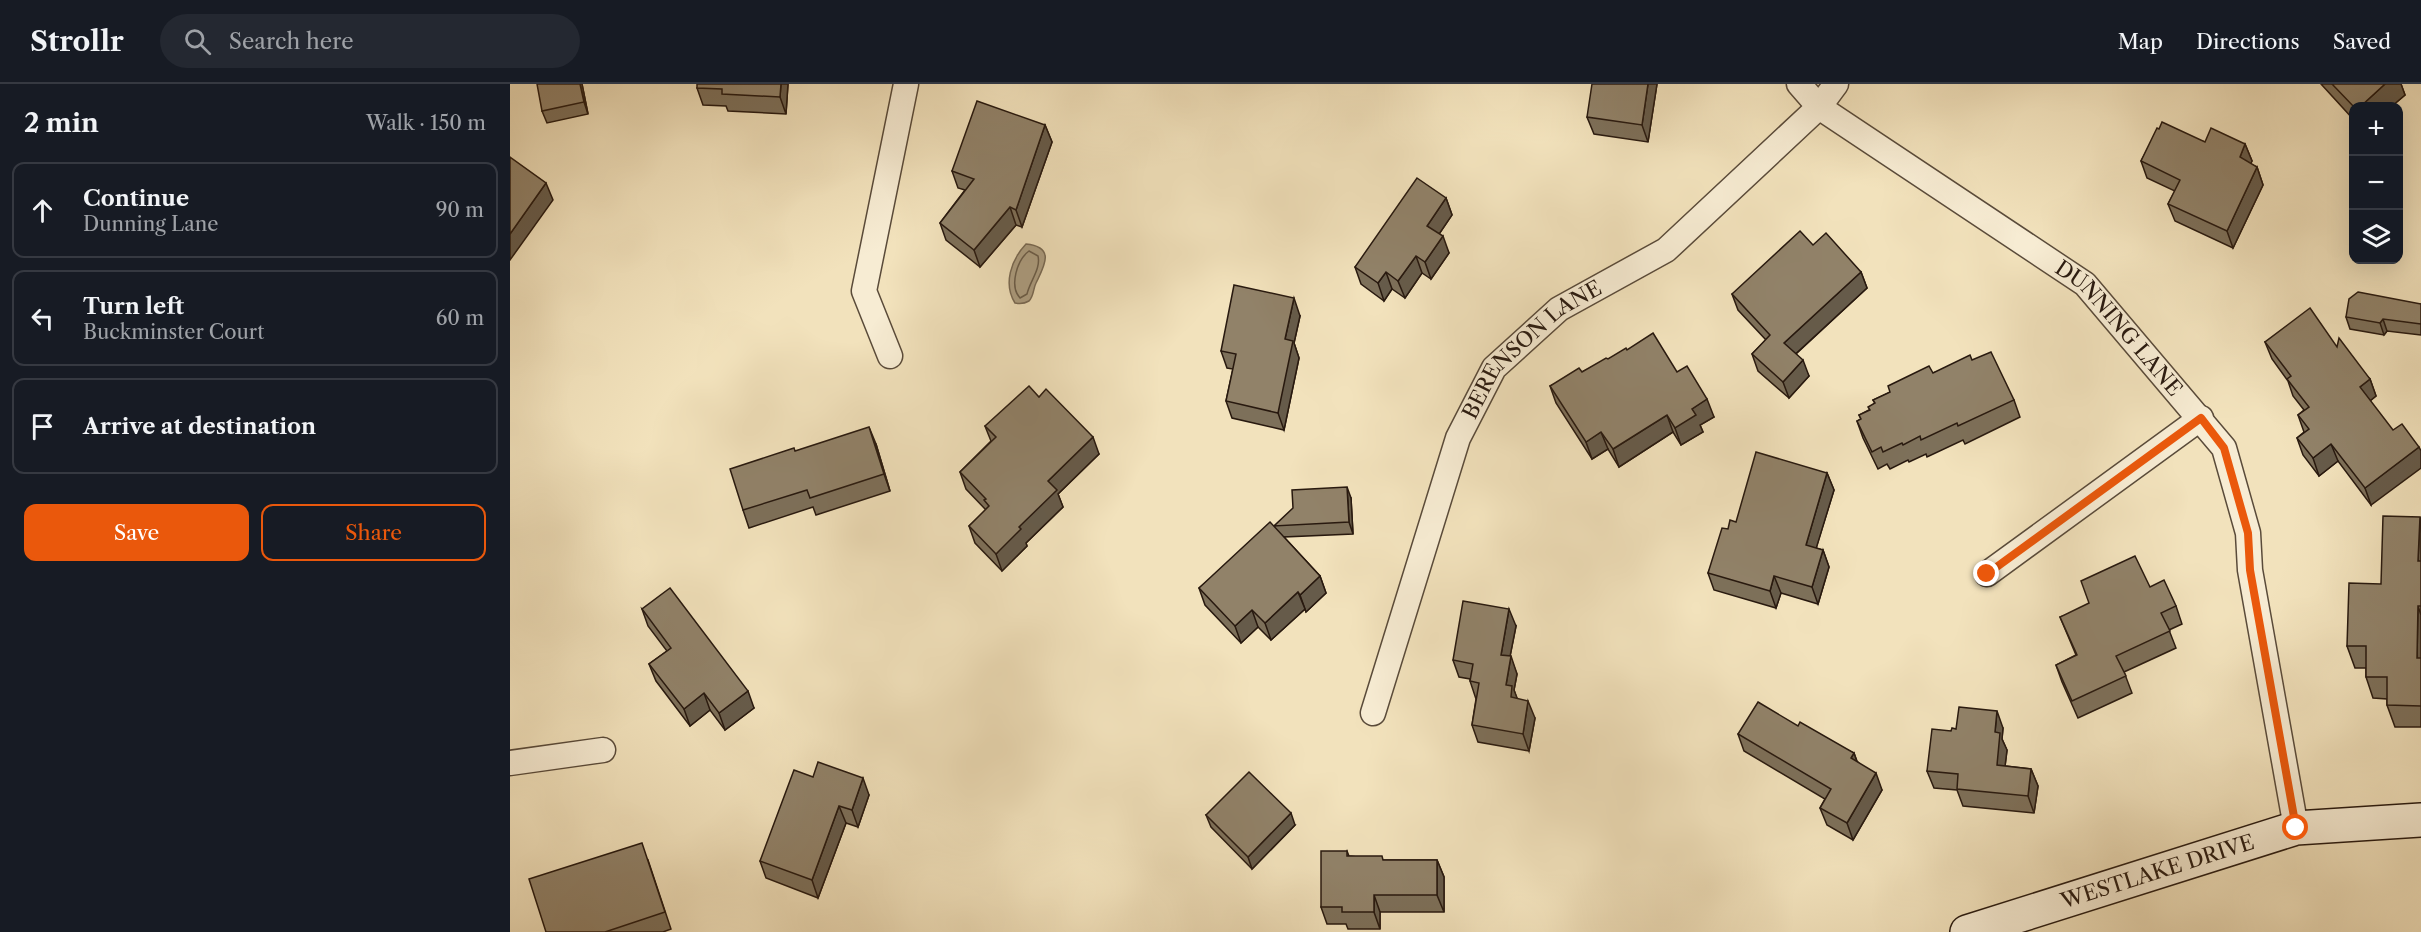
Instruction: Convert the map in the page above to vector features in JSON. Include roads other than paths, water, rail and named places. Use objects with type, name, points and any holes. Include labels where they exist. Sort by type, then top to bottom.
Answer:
[{"type":"street","points":[[891,356],[864,291],[906,84]]},
{"type":"street","name":"DUNNING LANE","points":[[1799,84],[1819,107],[2085,284],[2201,418],[2224,448],[2248,533],[2250,570],[2296,828]]},
{"type":"street","name":"BERENSON LANE","points":[[1373,713],[1458,438],[1494,368],[1560,309],[1666,250],[1819,107],[1836,84]]},
{"type":"street","points":[[1987,574],[2201,418]]},
{"type":"street","points":[[510,763],[603,750]]},
{"type":"street","name":"WESTLAKE DRIVE","points":[[1967,932],[2296,828],[2421,820]]},
{"type":"water","points":[[1026,244],[1042,249],[1045,254],[1044,265],[1031,299],[1025,303],[1015,303],[1011,296],[1010,272],[1016,257]]}]
